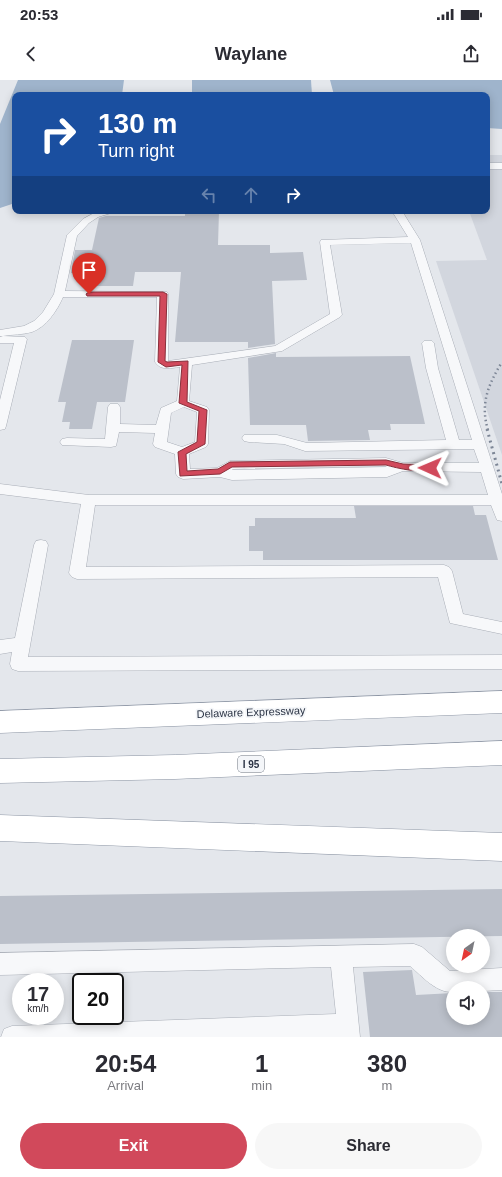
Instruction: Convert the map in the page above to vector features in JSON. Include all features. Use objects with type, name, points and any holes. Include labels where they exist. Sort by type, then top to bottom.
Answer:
[{"type":"highway","name":"Delaware Expressway","points":[[0,722],[497,702]]},
{"type":"highway","name":"I 95","points":[[0,772],[175,767],[502,753]]},
{"type":"highway","points":[[0,828],[502,847]]},
{"type":"lane","points":[[490,166],[502,166]]},
{"type":"lane","points":[[0,333],[29,329],[40,321],[55,305],[60,294],[72,235],[86,221],[99,214]]},
{"type":"lane","points":[[399,214],[415,240],[502,516]]},
{"type":"lane","points":[[60,294],[163,294],[161,362],[166,365],[278,349],[336,315],[325,242],[415,240]]},
{"type":"lane","points":[[0,340],[20,339],[0,426]]},
{"type":"lane","points":[[428,343],[432,368],[454,444]]},
{"type":"lane","points":[[183,403],[186,362]]},
{"type":"lane","points":[[183,403],[203,410],[201,444],[182,452],[160,444],[165,411],[183,403]]},
{"type":"lane","points":[[67,442],[111,443],[114,407]]},
{"type":"lane","points":[[113,428],[162,429]]},
{"type":"lane","points":[[249,438],[275,437],[293,441],[305,447],[454,444],[480,445]]},
{"type":"lane","points":[[182,452],[183,474],[220,472],[230,465],[386,462],[402,467],[487,468]]},
{"type":"lane","points":[[0,489],[89,500],[495,496]]},
{"type":"lane","points":[[89,500],[77,573],[444,570],[456,619],[502,628]]},
{"type":"lane","points":[[41,545],[18,664],[502,662]]},
{"type":"lane","points":[[0,647],[22,644]]},
{"type":"lane","points":[[0,964],[414,955],[446,982],[502,979]]},
{"type":"lane","points":[[12,1037],[349,1031],[342,957]]},
{"type":"shaded area","points":[[490,155],[502,155],[502,455],[436,261],[487,260],[470,214],[490,214]]},
{"type":"water","points":[[18,80],[124,80],[122,92],[13,92]]},
{"type":"water","points":[[192,80],[502,80],[502,129],[490,128],[490,92],[192,92]]},
{"type":"water","points":[[12,95],[12,204],[0,208],[0,124]]},
{"type":"pier","points":[[311,80],[330,80],[333,92],[312,92]]},
{"type":"building","points":[[185,214],[219,214],[218,245],[270,245],[270,253],[303,252],[307,280],[272,281],[275,344],[248,348],[248,342],[175,342],[181,272],[135,272],[133,286],[84,286],[87,273],[71,273],[75,250],[92,250],[99,218],[106,216],[185,216]]},
{"type":"building","points":[[72,340],[134,340],[125,402],[97,402],[92,429],[69,429],[70,422],[62,422],[66,402],[58,402]]},
{"type":"building","points":[[276,353],[276,357],[410,356],[425,424],[390,424],[391,430],[368,430],[370,440],[308,441],[306,425],[250,425],[248,358]]},
{"type":"building","points":[[354,506],[473,506],[475,515],[486,515],[498,560],[263,560],[263,551],[249,551],[249,526],[255,526],[255,518],[356,518]]},
{"type":"building","points":[[502,889],[502,936],[490,936],[490,929],[446,929],[446,937],[0,944],[0,896]]},
{"type":"building","points":[[412,970],[416,995],[446,993],[446,1025],[490,1025],[490,992],[502,992],[502,1037],[370,1037],[363,972]]},
{"type":"railway","points":[[488,430],[485,403],[489,387],[502,362]]},
{"type":"railway","points":[[487,429],[502,484]]},
{"type":"route","points":[[89,294],[163,294],[161,362],[166,365],[186,362],[183,403],[203,410],[201,444],[182,452],[183,474],[220,472],[230,465],[386,462],[402,467],[430,468]]}]
